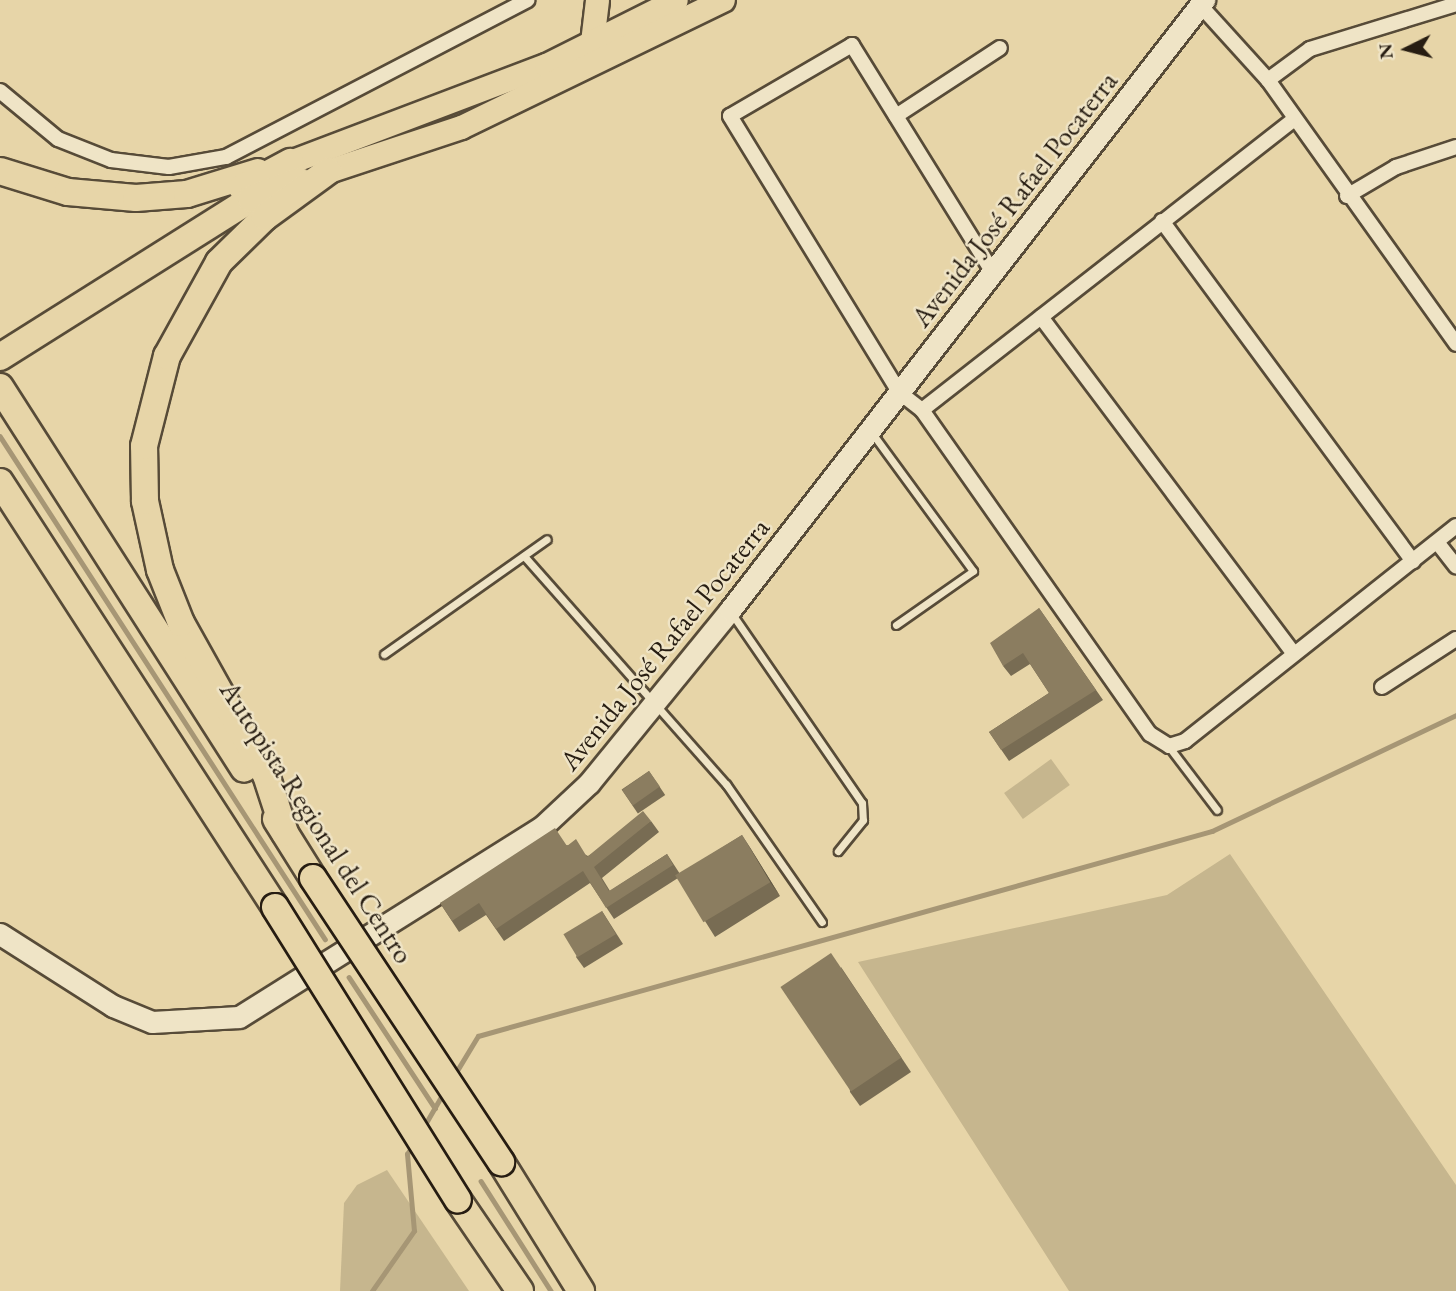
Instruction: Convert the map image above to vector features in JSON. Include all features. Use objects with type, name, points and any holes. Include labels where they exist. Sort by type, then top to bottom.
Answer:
[{"type":"highway","points":[[0,171],[68,192],[136,198],[187,194],[290,162]]},
{"type":"highway","points":[[0,340],[188,218],[290,162]]},
{"type":"highway","points":[[0,357],[251,199],[328,171]]},
{"type":"highway","points":[[285,833],[267,775],[181,623],[160,570],[145,501],[144,446],[167,356],[219,262],[328,171]]},
{"type":"highway","name":"Autopista Regional del Centro","points":[[6,397],[313,878],[501,1161],[581,1291]]},
{"type":"highway","points":[[0,482],[275,907],[464,1208],[520,1291]]},
{"type":"highway","points":[[464,1208],[479,1257],[501,1291]]},
{"type":"main road","points":[[592,42],[597,0]]},
{"type":"main road","points":[[290,162],[592,42],[676,0]]},
{"type":"main road","points":[[328,171],[461,127],[723,0]]},
{"type":"street","points":[[0,91],[58,139],[111,160],[169,167],[226,158],[528,0]]},
{"type":"street","points":[[1202,2],[1268,80],[1292,121],[1347,196],[1451,325],[1456,344]]},
{"type":"street","name":"Avenida José Rafael Pocaterra","points":[[0,934],[113,1006],[152,1022],[239,1017],[542,827],[589,783],[730,610],[1202,2]]},
{"type":"street","points":[[1268,80],[1310,49],[1456,4]]},
{"type":"street","points":[[992,271],[852,45],[730,116],[899,392],[922,410],[1150,734],[1169,746],[1185,741],[1292,651],[1456,526]]},
{"type":"street","points":[[896,116],[1000,48]]},
{"type":"street","points":[[922,410],[1292,121]]},
{"type":"street","points":[[1347,196],[1396,167],[1456,147]]},
{"type":"street","points":[[1162,221],[1413,561]]},
{"type":"street","points":[[1041,317],[1292,651]]},
{"type":"street","points":[[1437,542],[1456,566]]},
{"type":"street","points":[[1382,687],[1456,639]]},
{"type":"lane","points":[[870,430],[973,571],[896,625]]},
{"type":"lane","points":[[384,654],[547,539]]},
{"type":"lane","points":[[524,556],[656,701],[726,784],[822,922]]},
{"type":"lane","points":[[730,610],[862,803],[863,820],[838,851]]},
{"type":"lane","points":[[1169,746],[1217,810]]},
{"type":"shaded area","points":[[1051,759],[1070,785],[1023,819],[1004,793]]},
{"type":"shaded area","points":[[1230,854],[1456,1185],[1456,1291],[1069,1291],[858,962],[1167,895]]},
{"type":"shaded area","points":[[387,1170],[469,1291],[340,1291],[344,1203],[357,1185]]},
{"type":"building","points":[[1039,608],[1096,690],[1001,750],[989,732],[1049,693],[1023,653],[1003,666],[990,643]]},
{"type":"building","points":[[649,771],[660,787],[633,805],[622,790]]},
{"type":"building","points":[[643,811],[651,821],[594,867],[609,891],[667,854],[673,865],[606,908],[583,871],[496,929],[479,903],[452,921],[440,903],[555,828],[567,846],[576,839],[587,857]]},
{"type":"building","points":[[742,835],[770,882],[703,922],[675,875]]},
{"type":"building","points":[[602,911],[616,934],[577,957],[563,934]]},
{"type":"building","points":[[831,953],[901,1057],[851,1092],[780,987]]},
{"type":"waterway","points":[[0,436],[325,939]]},
{"type":"waterway","points":[[455,1074],[478,1036],[1212,831],[1456,715]]},
{"type":"waterway","points":[[349,977],[435,1108]]},
{"type":"waterway","points":[[423,1128],[443,1094]]},
{"type":"waterway","points":[[372,1291],[414,1231],[407,1154],[413,1145]]},
{"type":"waterway","points":[[481,1181],[551,1291]]}]
